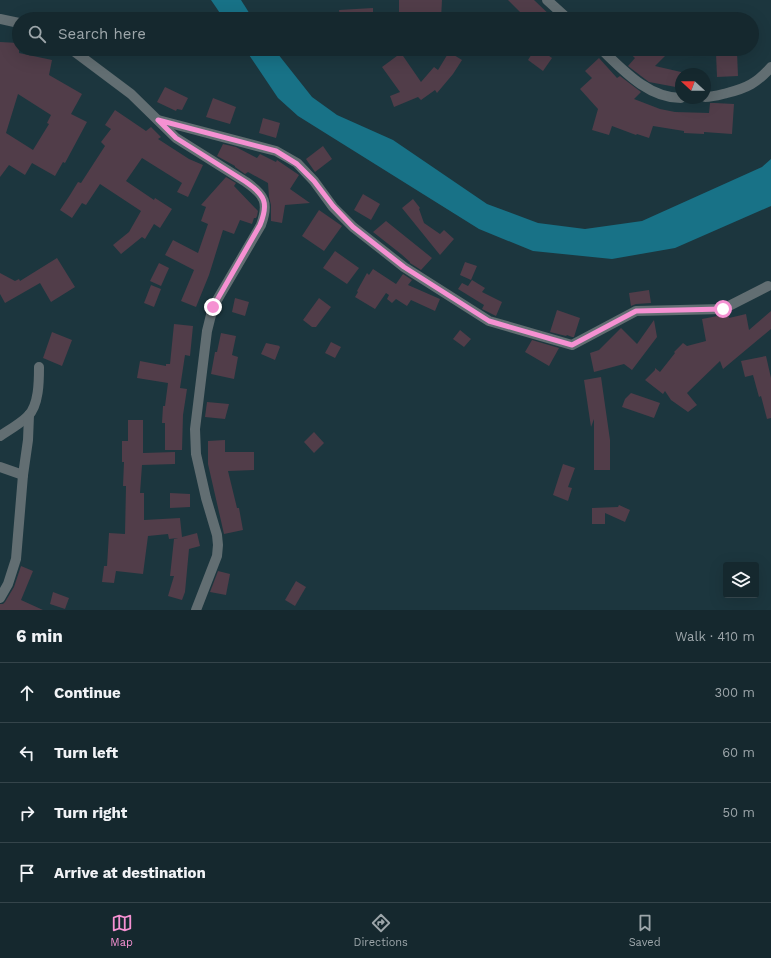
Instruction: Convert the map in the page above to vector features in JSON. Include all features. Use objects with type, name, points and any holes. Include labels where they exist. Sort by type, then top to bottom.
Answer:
[{"type":"street","points":[[547,0],[560,12]]},
{"type":"street","points":[[0,18],[12,21]]},
{"type":"street","points":[[80,56],[131,94],[176,138],[257,190],[262,197],[265,206],[264,215],[260,225],[213,307],[207,331],[195,429],[196,454],[206,498],[217,534],[218,545],[217,556],[196,610]]},
{"type":"street","points":[[608,56],[632,78],[646,88],[659,94],[675,98]]},
{"type":"street","points":[[711,97],[741,90],[753,84],[763,76],[771,66]]},
{"type":"street","points":[[158,120],[276,151],[297,164],[314,181],[333,206],[353,227],[404,267],[489,321],[572,345],[636,311],[723,309],[768,286]]},
{"type":"street","points":[[0,598],[8,584],[16,558],[23,475],[28,440],[29,415],[36,400],[39,383],[39,367]]},
{"type":"street","points":[[0,436],[29,415]]},
{"type":"street","points":[[0,467],[23,475]]},
{"type":"water","points":[[211,0],[241,0],[249,12],[219,12]]},
{"type":"water","points":[[250,56],[280,56],[312,97],[337,115],[393,140],[487,204],[538,223],[585,229],[642,221],[762,167],[771,159],[771,206],[675,248],[612,259],[533,251],[479,229],[298,116],[278,98]]},
{"type":"building","points":[[399,0],[442,0],[441,12],[399,12]]},
{"type":"building","points":[[508,0],[534,0],[547,12],[520,12]]},
{"type":"building","points":[[373,8],[373,12],[339,12],[339,10]]},
{"type":"building","points":[[0,42],[12,43],[12,56],[33,56],[52,60],[49,75],[82,94],[71,114],[87,122],[65,163],[63,162],[55,176],[32,163],[25,175],[9,165],[0,177]],"holes":[[[18,94],[51,115],[47,123],[49,124],[33,150],[6,133]]]},
{"type":"building","points":[[397,56],[403,56],[421,82],[434,67],[438,70],[447,56],[456,56],[462,60],[453,74],[437,93],[435,90],[421,100],[418,97],[394,107],[390,96],[400,92],[382,67]]},
{"type":"building","points":[[531,56],[549,56],[552,58],[543,71],[528,60]]},
{"type":"building","points":[[633,56],[665,56],[655,66],[675,71],[675,87],[649,82],[628,66],[635,58]]},
{"type":"building","points":[[716,56],[737,56],[738,76],[717,77]]},
{"type":"building","points":[[599,58],[617,78],[620,76],[641,92],[634,99],[660,109],[675,112],[709,113],[711,103],[734,104],[732,134],[704,132],[704,134],[684,133],[684,131],[653,126],[649,138],[612,126],[609,135],[592,130],[598,109],[580,89],[592,78],[585,71]]},
{"type":"building","points":[[165,87],[188,98],[182,110],[177,109],[176,111],[157,102]]},
{"type":"building","points":[[213,98],[236,107],[230,124],[206,117]]},
{"type":"building","points":[[115,110],[146,131],[151,127],[161,137],[158,139],[189,159],[203,165],[188,197],[177,192],[182,183],[142,158],[126,181],[154,200],[155,198],[172,209],[160,228],[154,224],[145,239],[142,237],[121,254],[113,245],[129,232],[141,211],[100,184],[86,205],[82,203],[72,218],[60,210],[78,182],[81,183],[105,146],[101,142],[111,129],[105,125]]},
{"type":"building","points":[[263,118],[280,123],[276,138],[259,133]]},
{"type":"building","points":[[223,144],[236,147],[257,158],[260,154],[276,162],[277,160],[299,175],[290,189],[310,203],[285,205],[282,223],[271,221],[271,205],[268,183],[248,172],[245,174],[235,166],[217,156]]},
{"type":"building","points":[[323,146],[332,159],[315,172],[306,159]]},
{"type":"building","points":[[226,177],[236,183],[234,186],[258,211],[257,216],[254,218],[252,224],[240,220],[234,234],[223,230],[209,275],[196,307],[181,301],[194,270],[165,255],[173,240],[198,253],[208,224],[201,221],[206,207],[201,205]]},
{"type":"building","points":[[363,194],[380,204],[371,220],[354,210]]},
{"type":"building","points":[[413,199],[420,208],[419,209],[424,223],[440,234],[444,230],[454,239],[440,255],[402,208]]},
{"type":"building","points":[[319,210],[342,226],[324,251],[302,236]]},
{"type":"building","points":[[386,221],[432,258],[421,270],[410,263],[373,232]]},
{"type":"building","points":[[335,251],[359,268],[347,284],[323,268]]},
{"type":"building","points":[[57,258],[75,287],[51,302],[40,283],[5,303],[0,294],[0,273],[15,281],[19,279],[20,281]]},
{"type":"building","points":[[465,262],[477,266],[471,280],[460,275]]},
{"type":"building","points":[[159,263],[169,268],[161,286],[150,281]]},
{"type":"building","points":[[373,269],[396,284],[403,274],[412,280],[408,285],[440,299],[435,311],[411,300],[407,306],[396,299],[392,303],[387,299],[389,295],[386,293],[375,309],[355,297],[367,273],[369,275]]},
{"type":"building","points":[[472,280],[485,288],[482,292],[502,302],[496,316],[482,309],[484,305],[458,289],[462,283],[468,286]]},
{"type":"building","points":[[151,285],[161,289],[154,307],[144,303]]},
{"type":"building","points":[[649,290],[651,303],[636,304],[631,306],[629,293]]},
{"type":"building","points":[[235,298],[249,302],[245,316],[232,312]]},
{"type":"building","points":[[319,298],[331,307],[316,327],[312,327],[303,320]]},
{"type":"building","points":[[557,310],[580,318],[574,337],[550,332]]},
{"type":"building","points":[[771,311],[771,329],[723,369],[720,361],[687,393],[697,405],[688,412],[671,400],[665,391],[663,394],[645,380],[655,370],[655,368],[660,372],[675,353],[674,352],[683,343],[687,346],[706,341],[702,319],[728,314],[729,318],[746,314],[749,330]]},
{"type":"building","points":[[654,320],[657,337],[632,370],[624,364],[594,372],[590,353],[599,350],[621,328],[637,344]]},
{"type":"building","points":[[174,324],[193,326],[190,356],[185,355],[180,388],[187,389],[183,415],[182,450],[165,450],[165,423],[162,423],[163,406],[165,406],[168,383],[137,378],[140,361],[166,366],[166,364],[170,364]]},
{"type":"building","points":[[460,330],[471,339],[464,347],[453,339]]},
{"type":"building","points":[[52,332],[72,340],[62,366],[43,358]]},
{"type":"building","points":[[221,333],[236,336],[232,355],[238,357],[234,379],[211,374],[215,352],[217,352]]},
{"type":"building","points":[[532,340],[559,348],[549,366],[525,352]]},
{"type":"building","points":[[331,342],[341,347],[335,358],[325,353]]},
{"type":"building","points":[[266,343],[280,346],[275,360],[261,354]]},
{"type":"building","points":[[766,356],[771,378],[771,418],[767,419],[761,396],[759,397],[753,375],[745,377],[741,361]]},
{"type":"building","points":[[601,377],[610,440],[610,470],[594,470],[594,419],[591,427],[584,380]]},
{"type":"building","points":[[631,393],[660,403],[654,418],[622,407],[625,399]]},
{"type":"building","points":[[207,402],[229,404],[225,419],[205,417]]},
{"type":"building","points":[[128,420],[143,420],[143,453],[175,452],[175,464],[142,465],[140,493],[144,493],[144,520],[180,518],[182,537],[197,533],[200,546],[189,549],[185,592],[182,600],[168,596],[174,576],[170,576],[174,539],[178,538],[169,539],[168,534],[148,536],[143,574],[116,571],[114,583],[102,582],[104,566],[107,566],[109,533],[125,534],[126,486],[123,486],[124,462],[122,462],[122,441],[128,441]]},
{"type":"building","points":[[314,432],[324,443],[314,453],[304,442]]},
{"type":"building","points":[[225,440],[225,452],[254,452],[254,470],[228,471],[237,508],[239,508],[243,530],[224,534],[208,464],[208,441]]},
{"type":"building","points":[[563,464],[575,468],[568,487],[572,488],[568,501],[553,495]]},
{"type":"building","points":[[170,493],[190,494],[190,507],[170,508]]},
{"type":"building","points":[[619,505],[630,510],[625,522],[605,513],[605,524],[592,524],[592,508],[618,507]]},
{"type":"building","points":[[21,566],[33,571],[21,600],[43,610],[0,610],[0,604],[5,602],[14,587]]},
{"type":"building","points":[[218,571],[230,574],[226,595],[210,592]]},
{"type":"building","points":[[296,581],[306,587],[295,606],[285,600]]},
{"type":"building","points":[[53,592],[69,598],[65,609],[50,604]]},
{"type":"route","points":[[213,307],[260,225],[264,215],[265,206],[262,197],[257,190],[176,138],[158,120],[276,151],[297,164],[314,181],[333,206],[353,227],[404,267],[489,321],[572,345],[636,311],[723,309]]}]
